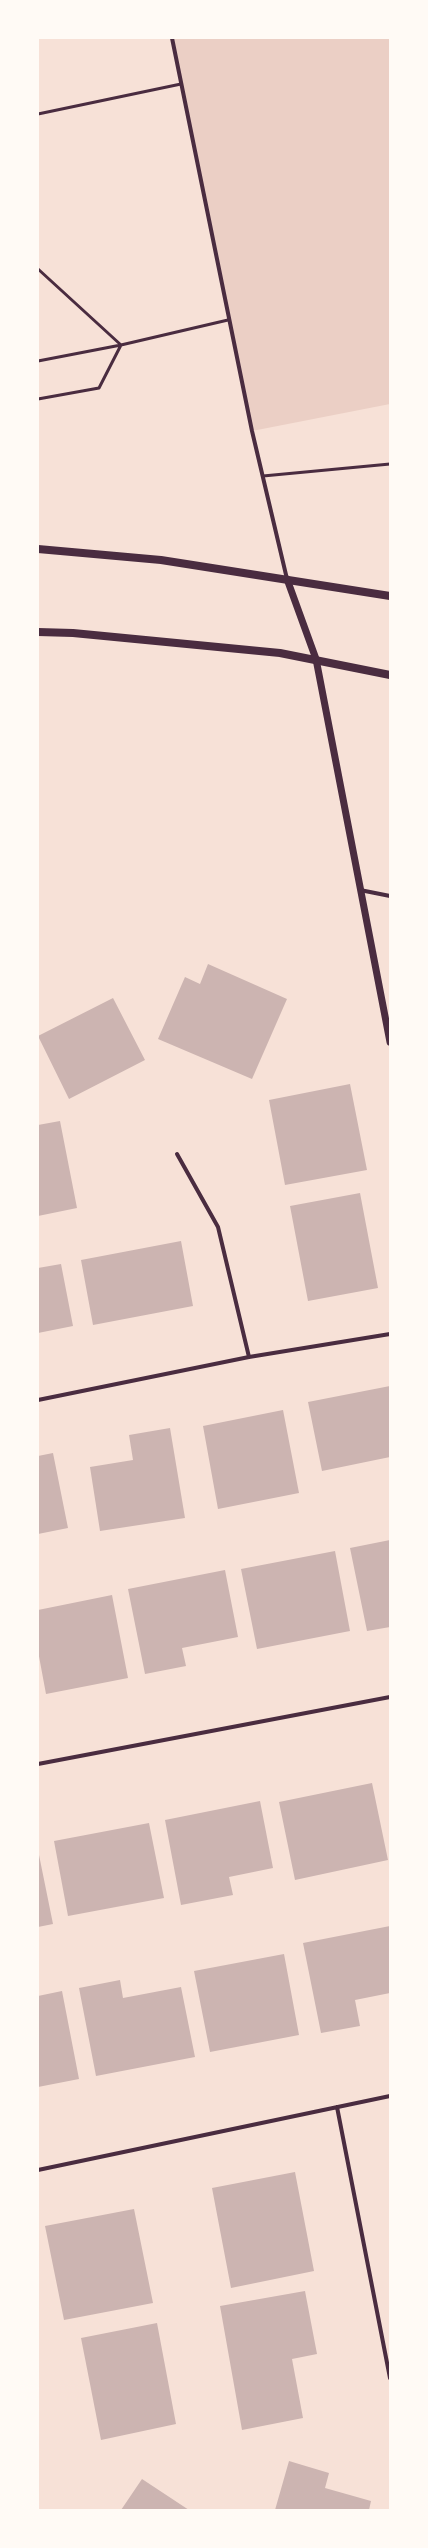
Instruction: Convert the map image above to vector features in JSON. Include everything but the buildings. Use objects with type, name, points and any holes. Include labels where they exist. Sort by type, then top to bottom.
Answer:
[{"type":"main road","points":[[38,550],[161,560],[390,596]]},
{"type":"main road","points":[[38,632],[73,633],[316,659],[390,675]]},
{"type":"street","points":[[172,38],[228,320],[263,476],[287,579],[316,659],[390,1042]]},
{"type":"street","points":[[360,890],[390,896]]},
{"type":"street","points":[[177,1154],[218,1227],[249,1357]]},
{"type":"street","points":[[38,1400],[249,1357],[390,1334]]},
{"type":"street","points":[[38,1764],[390,1697]]},
{"type":"street","points":[[38,2170],[390,2096]]},
{"type":"street","points":[[337,2107],[390,2378]]},
{"type":"lane","points":[[38,114],[181,84]]},
{"type":"lane","points":[[38,269],[121,345]]},
{"type":"lane","points":[[38,361],[121,345],[228,320]]},
{"type":"lane","points":[[38,399],[99,388],[121,345]]},
{"type":"lane","points":[[263,476],[390,464]]},
{"type":"shaded area","points":[[172,38],[390,38],[390,404],[252,431]]}]
